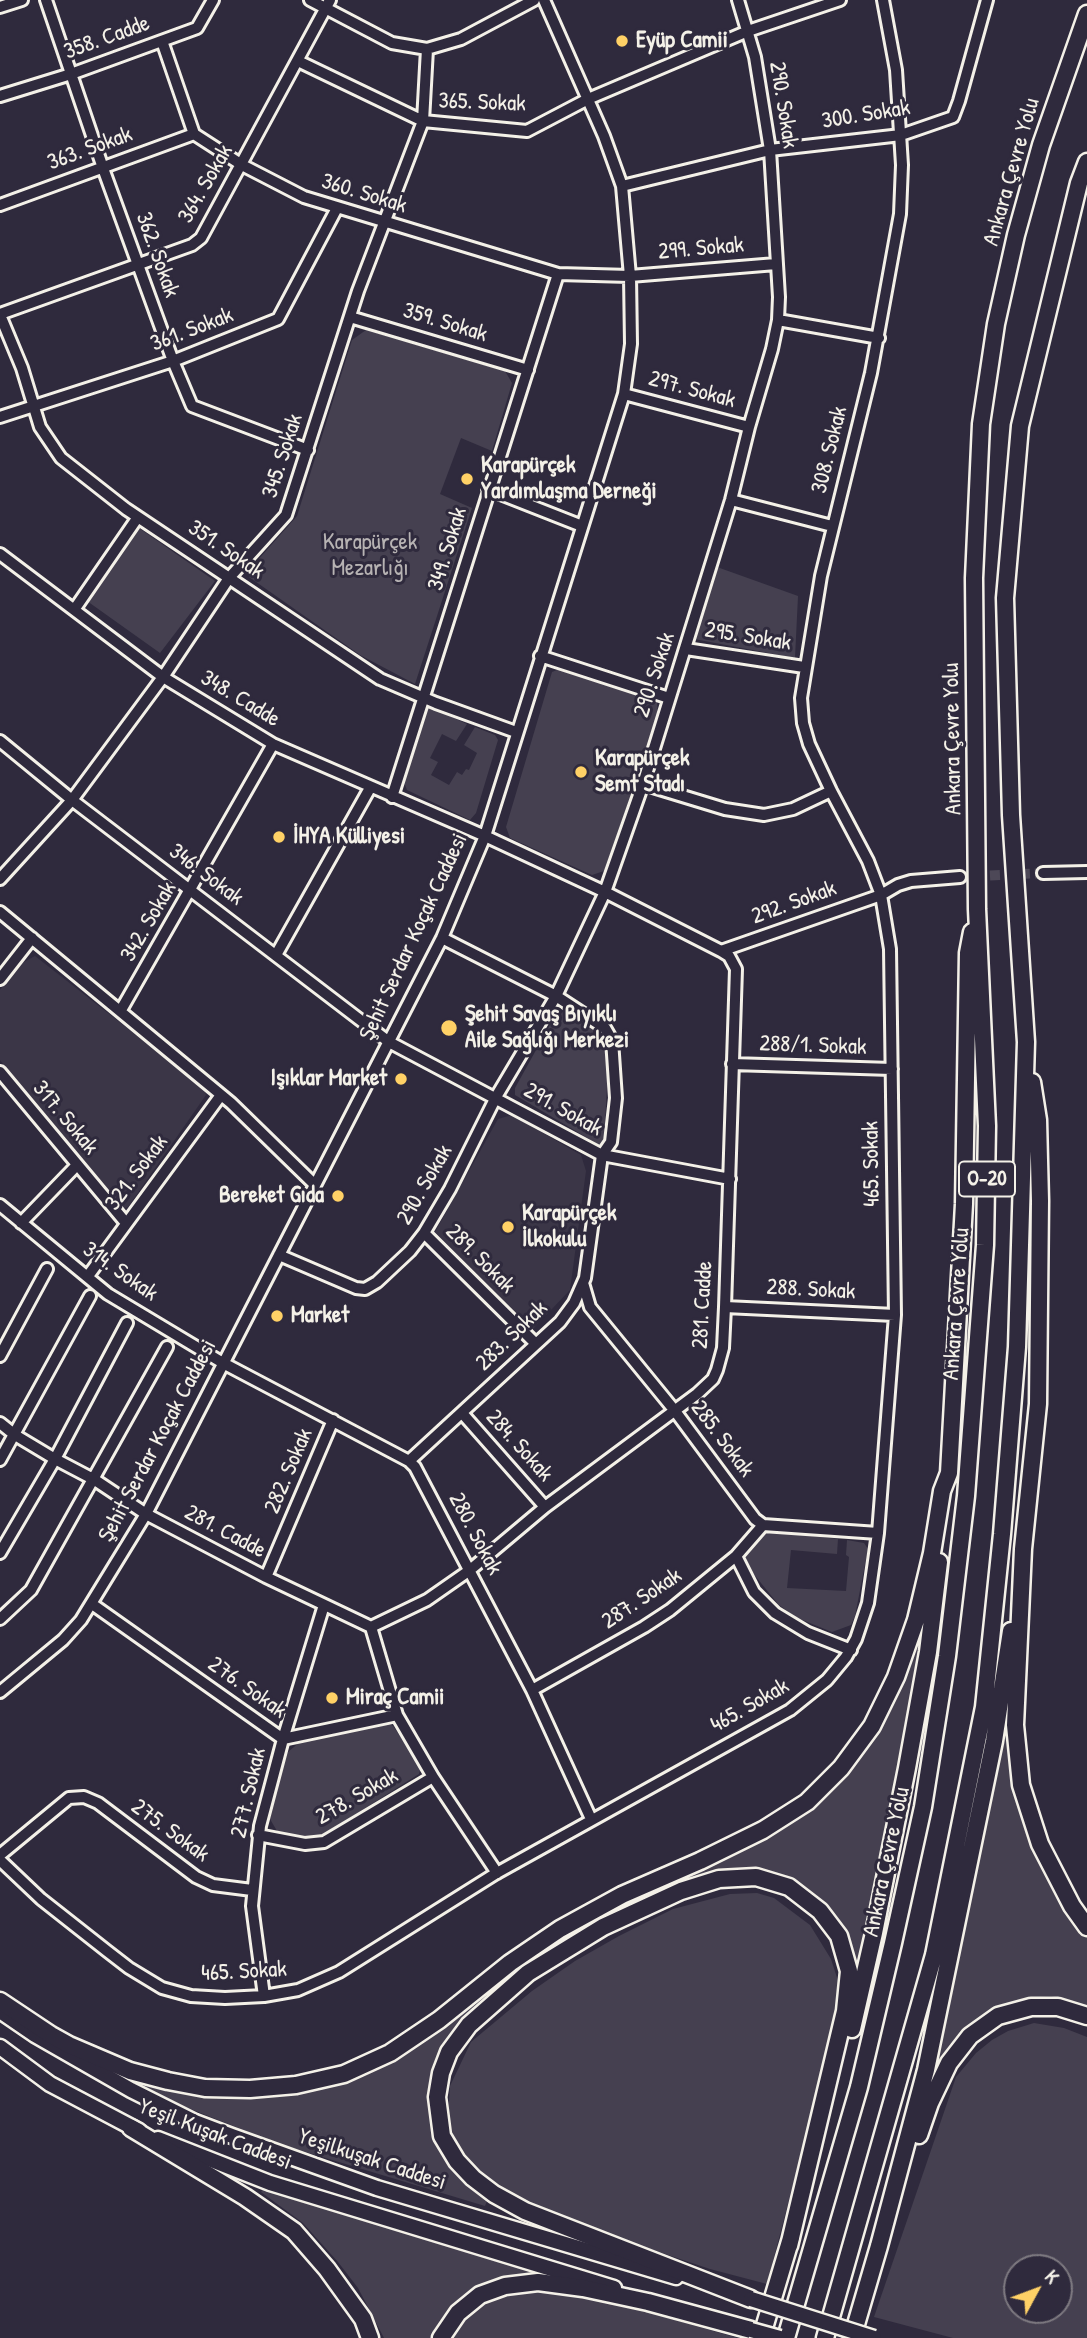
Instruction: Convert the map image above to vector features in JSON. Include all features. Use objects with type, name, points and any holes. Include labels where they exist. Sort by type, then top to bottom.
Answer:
[{"type":"highway","name":"Ankara Çevre Yolu","points":[[786,2338],[859,2087],[893,1943],[923,1807],[947,1656],[966,1496],[985,1245],[988,1126],[977,909],[974,578],[981,424],[996,324],[1016,235],[1041,145],[1087,15]]},
{"type":"highway","name":"O-20","points":[[825,2338],[934,1955],[984,1707],[1017,1346],[1026,1042],[1011,815],[1005,598],[1020,426],[1079,183],[1087,162]]},
{"type":"highway","points":[[441,2338],[458,2313],[480,2295],[505,2286],[538,2282],[609,2294],[756,2334],[789,2246],[837,2092],[874,1933],[928,1652],[949,1473],[964,1204],[968,953],[977,909]]},
{"type":"highway","points":[[852,2338],[926,2070],[994,1741],[1023,1549],[1038,1404],[1040,1306],[1038,1120],[1026,1042]]},
{"type":"highway","points":[[0,2001],[51,2035],[130,2071],[205,2088],[250,2089],[296,2085],[344,2074],[390,2053],[439,2020],[510,1963],[560,1929],[622,1895],[763,1830],[807,1802],[841,1768],[872,1726],[896,1677],[916,1620],[932,1553],[942,1490],[949,1473]]},
{"type":"highway","points":[[1023,1549],[1015,1725],[1021,1785],[1040,1844],[1072,1906],[1087,1927]]},
{"type":"highway","points":[[751,2299],[525,2211],[494,2194],[473,2178],[457,2161],[442,2136],[437,2097],[441,2073],[449,2053],[469,2025],[528,1973],[603,1927],[681,1891],[719,1879],[756,1877],[789,1887],[820,1911],[839,1936],[849,1971],[845,2011],[789,2246]]},
{"type":"highway","points":[[879,2246],[930,2103],[949,2063],[970,2036],[998,2015],[1031,2007],[1058,2007],[1087,2016]]},
{"type":"highway","points":[[131,2128],[246,2197],[294,2231],[327,2269],[363,2319],[370,2338]]},
{"type":"main road","name":"Yeşilkuşak Caddesi","points":[[0,2011],[35,2035],[131,2090],[195,2122],[232,2136],[377,2188],[874,2338]]},
{"type":"main road","name":"Yeşil Kuşak Caddesi","points":[[0,2048],[50,2084],[131,2128],[270,2183],[756,2334],[780,2338]]},
{"type":"street","points":[[0,7],[22,0]]},
{"type":"street","name":"362. Sokak","points":[[46,0],[102,167],[173,361],[192,405],[308,450]]},
{"type":"street","name":"358. Cadde","points":[[0,96],[71,74],[197,28],[214,0]]},
{"type":"street","points":[[310,0],[328,4],[393,43],[427,49],[461,39],[534,0]]},
{"type":"street","name":"Şehit Serdar Koçak Caddesi","points":[[0,1692],[63,1640],[92,1604],[146,1514],[442,938],[485,836],[624,394],[631,344],[630,276],[622,186],[588,99],[544,0]]},
{"type":"street","name":"290. Sokak","points":[[279,1255],[356,1288],[365,1289],[377,1282],[410,1251],[450,1189],[496,1097],[556,996],[605,892],[686,649],[731,500],[778,320],[770,150],[761,86],[738,0]]},
{"type":"street","name":"365. Sokak","points":[[298,61],[423,121],[527,131],[588,99],[748,31],[840,0]]},
{"type":"street","name":"308. Sokak","points":[[881,894],[868,861],[809,744],[803,723],[801,698],[804,667],[832,526],[878,338],[900,214],[901,135],[896,70],[883,0]]},
{"type":"street","name":"300. Sokak","points":[[622,186],[770,150],[901,135],[953,117],[960,101],[987,0]]},
{"type":"street","name":"364. Sokak","points":[[0,314],[192,245],[201,238],[328,4]]},
{"type":"street","points":[[162,41],[194,134]]},
{"type":"street","name":"345. Sokak","points":[[0,878],[72,800],[163,677],[229,578],[286,515],[350,317],[423,121],[427,49]]},
{"type":"street","name":"360. Sokak","points":[[194,134],[242,165],[304,197],[337,208],[558,274],[630,276]]},
{"type":"street","name":"363. Sokak","points":[[0,205],[194,134]]},
{"type":"street","name":"361. Sokak","points":[[0,417],[173,361],[278,319],[337,208]]},
{"type":"street","name":"299. Sokak","points":[[630,276],[776,264]]},
{"type":"street","name":"349. Sokak","points":[[393,797],[558,274]]},
{"type":"street","name":"351. Sokak","points":[[0,314],[22,368],[40,428],[61,458],[138,517],[380,679],[516,732]]},
{"type":"street","name":"359. Sokak","points":[[350,317],[527,370]]},
{"type":"street","points":[[778,320],[878,338]]},
{"type":"street","name":"297. Sokak","points":[[624,394],[749,427]]},
{"type":"street","points":[[488,489],[582,526]]},
{"type":"street","points":[[731,500],[832,526]]},
{"type":"street","points":[[74,610],[138,517]]},
{"type":"street","name":"348. Cadde","points":[[0,554],[163,677],[273,744],[485,836]]},
{"type":"street","name":"295. Sokak","points":[[686,649],[804,667]]},
{"type":"street","points":[[540,656],[670,698]]},
{"type":"street","name":"346. Sokak","points":[[0,741],[72,800],[389,1042]]},
{"type":"street","name":"342. Sokak","points":[[121,1010],[192,890],[273,744]]},
{"type":"street","points":[[643,784],[725,809],[764,815],[793,809],[831,791]]},
{"type":"street","points":[[276,955],[370,788]]},
{"type":"street","points":[[485,836],[605,892],[721,951]]},
{"type":"street","points":[[1043,873],[1087,872]]},
{"type":"street","name":"292. Sokak","points":[[721,951],[881,894],[911,880],[960,877]]},
{"type":"street","name":"465. Sokak","points":[[0,1857],[41,1899],[129,1968],[162,1988],[191,1996],[264,1996],[298,1990],[339,1972],[497,1873],[790,1710],[827,1680],[851,1650],[868,1603],[877,1533],[895,1315],[890,949],[881,894]]},
{"type":"street","points":[[0,912],[221,1095],[314,1184]]},
{"type":"street","points":[[0,979],[33,938]]},
{"type":"street","name":"283. Sokak","points":[[409,1461],[566,1315],[583,1283],[601,1155],[611,1142],[616,1098],[612,1040],[605,1028],[556,996],[442,938]]},
{"type":"street","name":"281. Cadde","points":[[0,1423],[15,1435],[95,1480],[146,1514],[266,1577],[371,1627],[417,1605],[470,1570],[545,1507],[675,1411],[703,1388],[717,1370],[723,1348],[736,969],[729,956],[721,951]]},
{"type":"street","name":"291. Sokak","points":[[389,1042],[601,1155],[730,1179]]},
{"type":"street","name":"288/1. Sokak","points":[[732,1064],[892,1069]]},
{"type":"street","name":"317. Sokak","points":[[0,1072],[126,1223]]},
{"type":"street","points":[[0,1094],[12,1087]]},
{"type":"street","name":"321. Sokak","points":[[88,1276],[221,1095]]},
{"type":"street","points":[[21,1223],[76,1165]]},
{"type":"street","name":"314. Sokak","points":[[0,1205],[107,1294],[223,1363]]},
{"type":"street","name":"289. Sokak","points":[[424,1233],[536,1345]]},
{"type":"street","points":[[0,1356],[47,1269]]},
{"type":"street","name":"285. Sokak","points":[[583,1283],[590,1307],[675,1411],[755,1519],[763,1525]]},
{"type":"street","points":[[0,1460],[90,1296]]},
{"type":"street","points":[[566,1315],[590,1307]]},
{"type":"street","name":"288. Sokak","points":[[724,1307],[895,1315]]},
{"type":"street","points":[[0,1553],[55,1459],[127,1323]]},
{"type":"street","points":[[0,1619],[31,1590],[95,1480],[167,1347]]},
{"type":"street","name":"280. Sokak","points":[[223,1363],[409,1461],[421,1476],[532,1690],[591,1819]]},
{"type":"street","name":"284. Sokak","points":[[462,1413],[545,1507]]},
{"type":"street","name":"282. Sokak","points":[[266,1577],[333,1420]]},
{"type":"street","points":[[763,1525],[877,1533]]},
{"type":"street","name":"287. Sokak","points":[[532,1690],[662,1615],[736,1556],[763,1525]]},
{"type":"street","points":[[736,1556],[754,1592],[775,1613],[808,1633],[851,1650]]},
{"type":"street","name":"276. Sokak","points":[[92,1604],[283,1739],[397,1715]]},
{"type":"street","name":"277. Sokak","points":[[264,1996],[254,1928],[252,1890],[258,1835],[262,1811],[324,1605]]},
{"type":"street","points":[[371,1627],[397,1715],[433,1777],[497,1873]]},
{"type":"street","name":"278. Sokak","points":[[258,1835],[305,1844],[324,1842],[433,1777]]},
{"type":"street","name":"275. Sokak","points":[[0,1857],[69,1798],[91,1798],[196,1877],[213,1885],[252,1890]]},
{"type":"shaded area","points":[[35,956],[204,1088],[206,1095],[128,1207],[121,1209],[0,1060],[0,990],[22,963]]},
{"type":"shaded area","name":"Karapürçek İlkokulu","points":[[512,1115],[581,1155],[586,1171],[570,1290],[531,1331],[435,1232],[498,1119]]},
{"type":"green space","name":"Karapürçek Mezarlığı","points":[[366,330],[505,371],[512,383],[492,451],[461,438],[440,494],[472,508],[415,684],[360,655],[249,577],[249,570],[297,516],[352,340]]},
{"type":"green space","points":[[139,528],[215,581],[160,653],[87,601]]},
{"type":"green space","points":[[717,567],[798,596],[795,658],[694,639]]},
{"type":"green space","name":"Karapürçek Semt Stadı","points":[[562,668],[657,702],[658,718],[604,871],[592,875],[510,838],[506,827],[552,672]]},
{"type":"green space","points":[[430,707],[467,724],[456,741],[442,734],[430,758],[438,762],[431,775],[449,785],[457,772],[462,775],[466,769],[469,770],[477,753],[464,745],[475,727],[495,735],[498,740],[476,813],[470,820],[407,790],[403,780],[426,709]]},
{"type":"green space","points":[[567,1011],[598,1030],[609,1049],[604,1142],[601,1146],[515,1095],[515,1088],[556,1014]]},
{"type":"green space","points":[[768,1531],[838,1539],[837,1554],[791,1550],[787,1588],[846,1591],[849,1557],[846,1555],[847,1540],[864,1543],[868,1549],[851,1625],[832,1632],[795,1617],[778,1604],[748,1567],[746,1558],[746,1554]]},
{"type":"green space","points":[[919,1635],[928,1637],[862,1979],[854,1977],[845,1934],[834,1917],[811,1894],[775,1873],[748,1869],[724,1871],[603,1920],[444,2051],[438,2138],[489,2196],[485,2206],[279,2144],[188,2108],[131,2081],[135,2074],[215,2094],[356,2075],[571,1925],[754,1841],[863,1746],[887,1714]]},
{"type":"green space","points":[[386,1722],[393,1726],[421,1766],[419,1774],[321,1836],[312,1839],[277,1831],[270,1819],[272,1800],[288,1752],[301,1741]]},
{"type":"green space","points":[[1000,1731],[1012,1732],[1015,1768],[1087,1933],[1087,2007],[1051,1996],[1023,1999],[1004,2005],[979,2018],[960,2035],[942,2065],[931,2061]]},
{"type":"green space","points":[[757,1893],[774,1898],[810,1925],[831,1959],[839,1984],[836,2020],[767,2284],[710,2269],[521,2206],[469,2168],[453,2142],[448,2116],[450,2086],[471,2042],[532,1991],[575,1961],[619,1936],[673,1909],[730,1894]]},
{"type":"green space","points":[[1034,2023],[1064,2028],[1087,2037],[1087,2338],[953,2338],[874,2317],[956,2077],[976,2053],[1008,2031]]},
{"type":"green space","points":[[266,2183],[541,2268],[538,2277],[529,2275],[499,2279],[482,2286],[451,2312],[433,2338],[384,2338],[358,2288],[303,2223],[261,2192]]},
{"type":"green space","points":[[524,2290],[559,2291],[619,2304],[738,2338],[449,2338],[474,2311],[497,2297]]},
{"type":"tunnel","points":[[960,877],[1043,873]]},
{"type":"place","name":"Eyüp Camii","points":[[622,41]]},
{"type":"place","name":"Karapürçek Yardımlaşma Derneği","points":[[467,479]]},
{"type":"place","name":"Karapürçek Semt Stadı","points":[[581,772]]},
{"type":"place","name":"İHYA Külliyesi","points":[[279,837]]},
{"type":"place","name":"Şehit Savaş Bıyıklı Aile Sağlığı Merkezi","points":[[449,1028]]},
{"type":"place","name":"Işıklar Market","points":[[401,1079]]},
{"type":"place","name":"Bereket Gıda","points":[[338,1196]]},
{"type":"place","name":"Karapürçek İlkokulu","points":[[508,1227]]},
{"type":"place","name":"Market","points":[[277,1316]]},
{"type":"place","name":"Miraç Camii","points":[[332,1698]]}]
